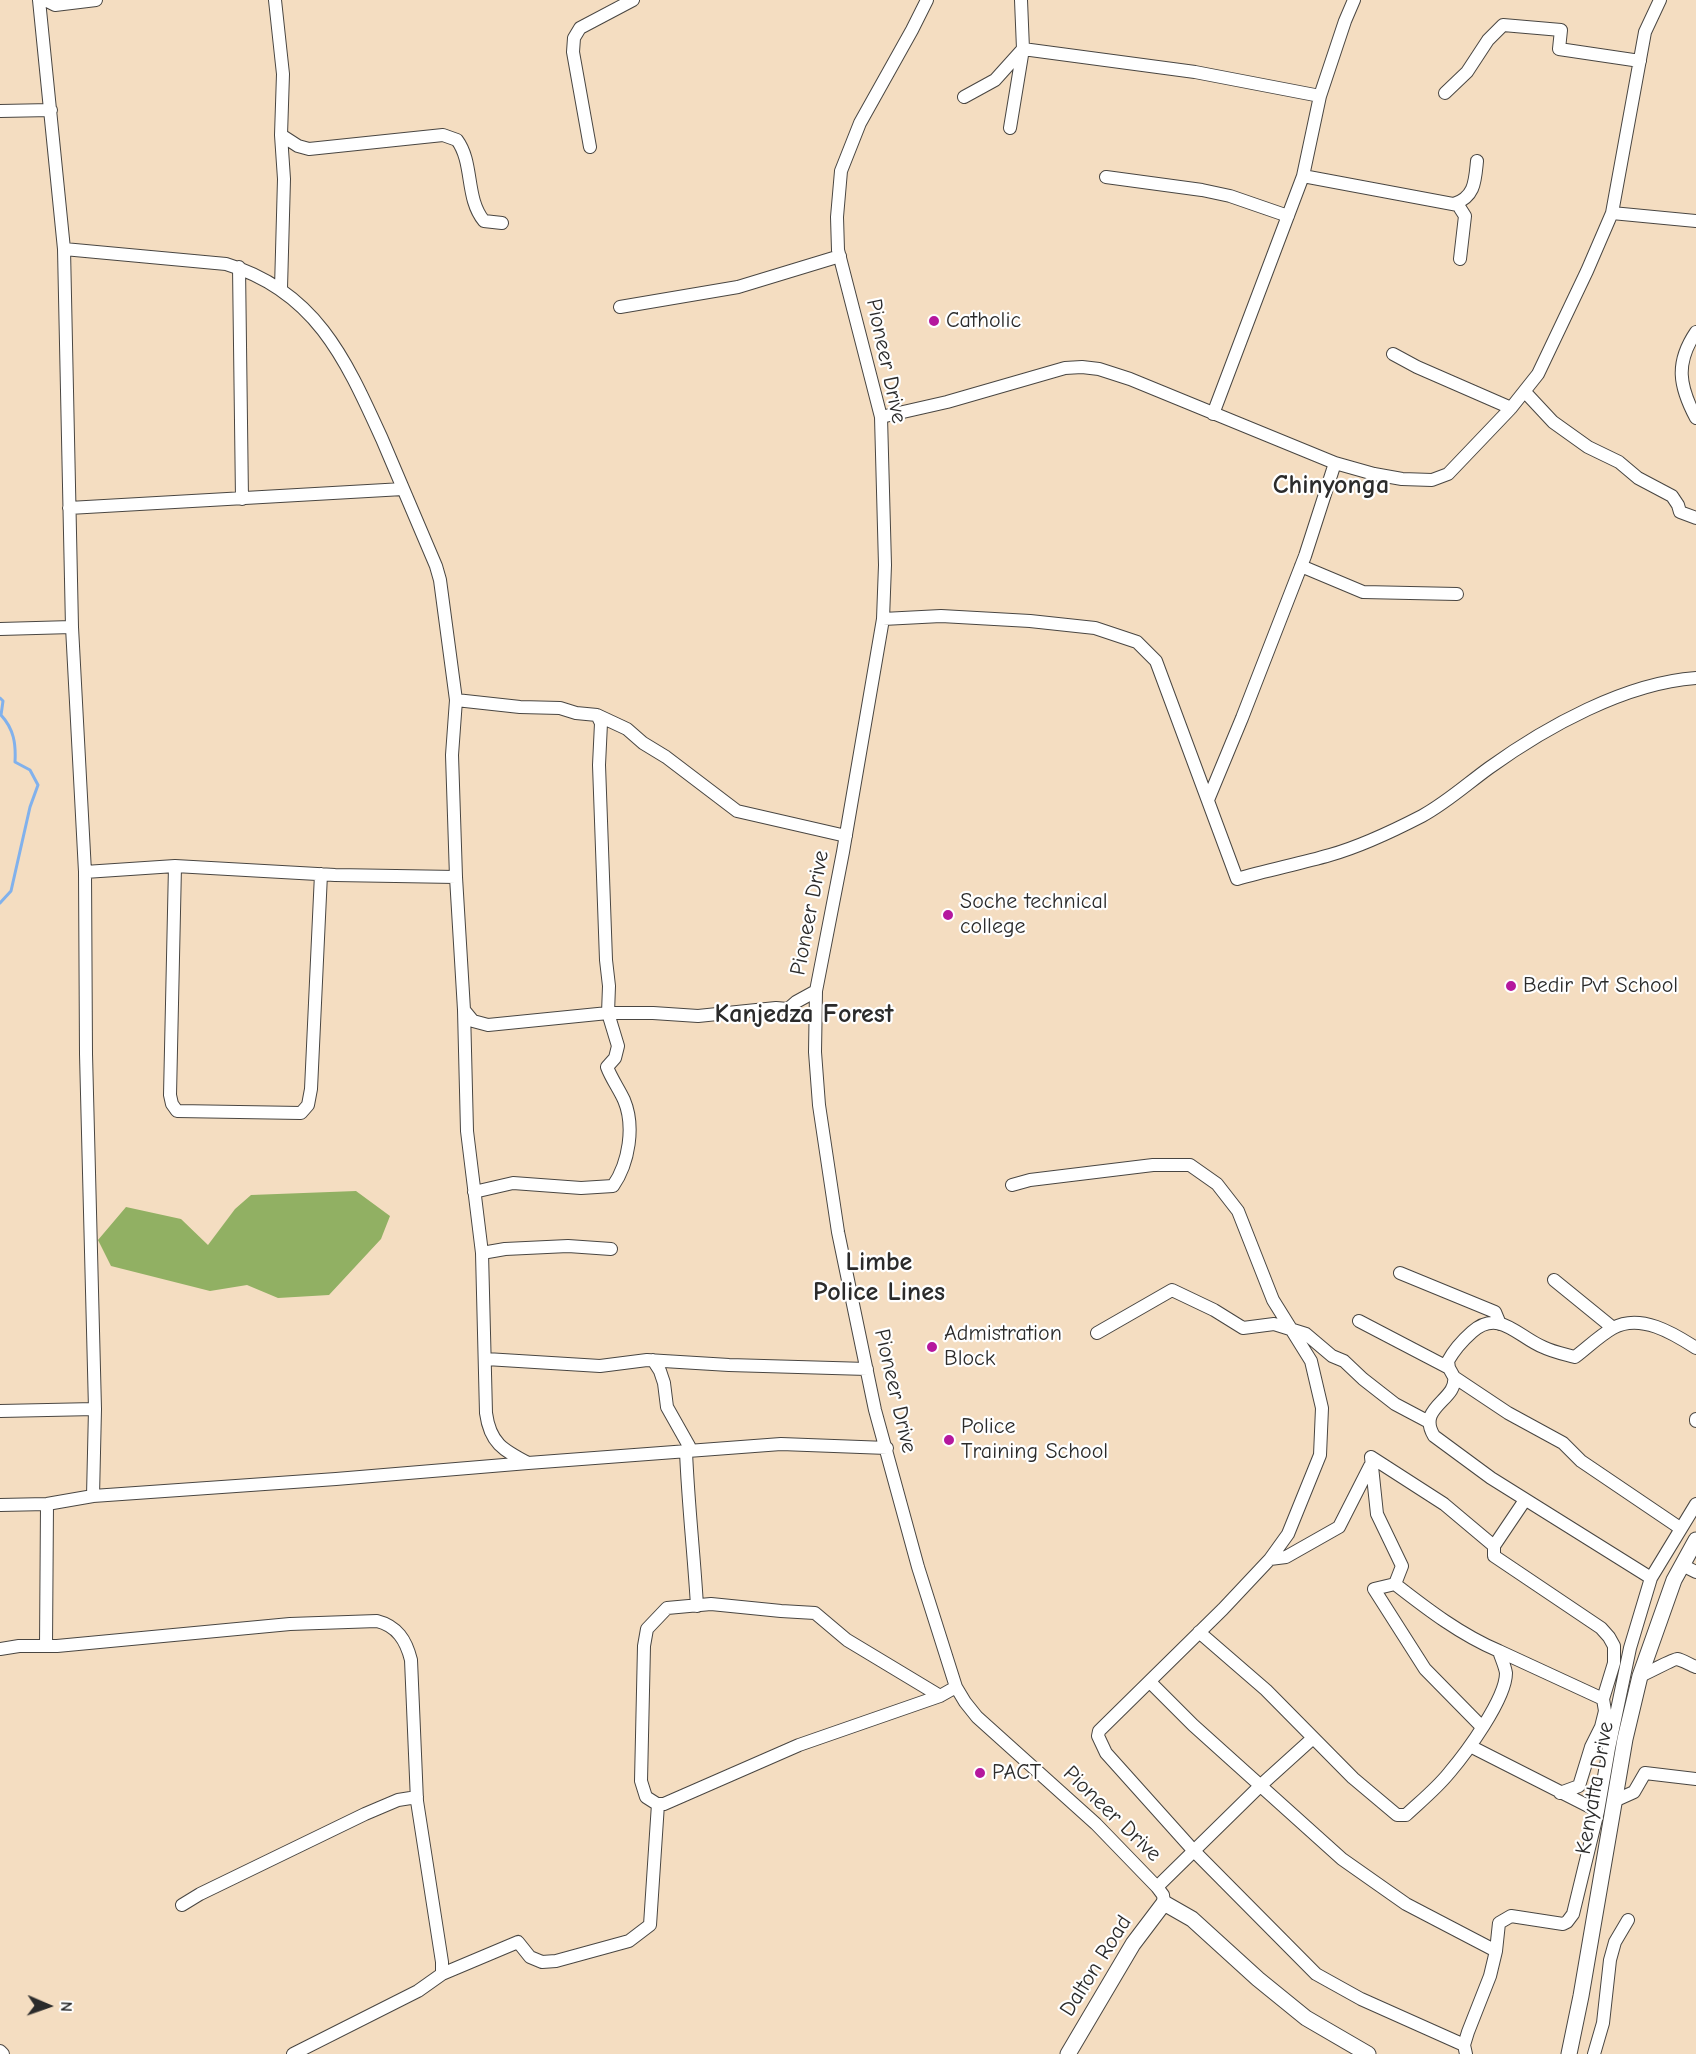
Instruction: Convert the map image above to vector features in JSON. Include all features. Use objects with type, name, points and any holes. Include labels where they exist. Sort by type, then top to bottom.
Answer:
[{"type":"main road","name":"Kenyatta Drive","points":[[1569,2054],[1625,1739],[1640,1676],[1658,1619],[1674,1580],[1689,1568],[1696,1540]]},
{"type":"main road","name":"Dalton Road","points":[[1068,2054],[1133,1944],[1164,1903]]},
{"type":"main road","points":[[1164,1903],[1192,1918],[1258,1979],[1306,2018],[1368,2054]]},
{"type":"street","points":[[39,0],[64,249],[72,627],[85,872],[86,1054],[95,1409],[93,1496]]},
{"type":"street","points":[[45,0],[56,5],[96,0]]},
{"type":"street","points":[[275,0],[283,74],[284,179],[281,288]]},
{"type":"street","points":[[590,147],[573,52],[574,38],[580,28],[633,0]]},
{"type":"street","name":"Pioneer Drive","points":[[927,0],[860,123],[843,161],[837,218],[840,256],[881,417],[885,565],[883,619],[846,836],[816,991],[815,1052],[819,1105],[838,1232],[875,1410],[918,1567],[956,1687],[964,1702],[977,1717],[1096,1824],[1157,1887],[1163,1895],[1164,1903]]},
{"type":"street","points":[[1010,128],[1023,49],[1021,0]]},
{"type":"street","points":[[1213,414],[1303,176],[1320,96],[1354,0]]},
{"type":"street","points":[[881,417],[947,402],[1065,369],[1082,367],[1099,369],[1130,379],[1335,464],[1402,479],[1432,480],[1448,474],[1511,408],[1538,374],[1587,271],[1611,213],[1645,32],[1660,0]]},
{"type":"street","points":[[1445,93],[1467,72],[1488,40],[1503,25],[1561,30],[1559,49],[1640,61]]},
{"type":"street","points":[[1023,49],[1195,72],[1320,96]]},
{"type":"street","points":[[964,97],[995,80],[1023,49]]},
{"type":"street","points":[[0,111],[51,110]]},
{"type":"street","points":[[282,135],[298,146],[309,149],[443,135],[457,140],[464,154],[476,211],[484,221],[502,223]]},
{"type":"street","points":[[1454,204],[1465,200],[1470,195],[1477,162]]},
{"type":"street","points":[[1303,176],[1458,205],[1465,216],[1460,259]]},
{"type":"street","points":[[1106,177],[1230,196],[1288,216]]},
{"type":"street","points":[[1611,213],[1696,221]]},
{"type":"street","points":[[64,249],[226,264],[249,270],[281,288],[330,338],[347,364],[436,566],[440,580],[456,700],[452,755],[456,877],[464,1010],[467,1131],[482,1253],[486,1413],[488,1427],[496,1442],[506,1451],[528,1463]]},
{"type":"street","points":[[620,307],[738,287],[840,256]]},
{"type":"street","points":[[239,267],[242,499]]},
{"type":"street","points":[[1696,332],[1681,364],[1687,396],[1696,418]]},
{"type":"street","points":[[1393,354],[1417,367],[1511,408]]},
{"type":"street","points":[[1525,392],[1552,422],[1588,447],[1619,462],[1638,478],[1672,496],[1680,512],[1696,518]]},
{"type":"street","points":[[1208,800],[1301,566],[1335,464]]},
{"type":"street","points":[[69,508],[403,489]]},
{"type":"street","points":[[1301,566],[1363,592],[1457,594]]},
{"type":"street","points":[[883,619],[941,616],[1030,621],[1095,628],[1137,642],[1156,661],[1237,879],[1331,855],[1364,844],[1424,815],[1516,750],[1568,720],[1627,693],[1682,679],[1696,678]]},
{"type":"street","points":[[0,629],[72,627]]},
{"type":"street","points":[[456,700],[520,707],[560,708],[576,713],[597,715],[627,729],[737,811],[846,836]]},
{"type":"street","points":[[474,1191],[513,1183],[581,1188],[613,1186],[628,1151],[628,1116],[625,1103],[607,1067],[618,1052],[618,1046],[608,1013],[609,986],[606,960],[599,765],[601,723],[597,715]]},
{"type":"street","points":[[85,872],[175,866],[321,874],[456,877]]},
{"type":"street","points":[[175,866],[170,1095],[177,1111],[301,1113],[308,1105],[311,1089],[321,874]]},
{"type":"street","points":[[464,1010],[473,1021],[488,1025],[608,1013],[698,1016],[776,1008],[788,1009],[816,991]]},
{"type":"street","points":[[1012,1185],[1030,1180],[1154,1165],[1190,1165],[1217,1184],[1238,1211],[1273,1300],[1311,1361],[1322,1408],[1320,1455],[1288,1534],[1270,1559],[1099,1731],[1099,1742],[1106,1753],[1193,1850],[1316,1974],[1361,1999],[1465,2050],[1490,1977],[1498,1928],[1506,1917],[1515,1916],[1557,1924],[1567,1922],[1570,1918],[1598,1811],[1630,1648],[1651,1578],[1696,1504]]},
{"type":"street","points":[[482,1253],[505,1249],[568,1246],[610,1249]]},
{"type":"street","points":[[1400,1273],[1495,1312],[1500,1324]]},
{"type":"street","points":[[1554,1281],[1613,1328]]},
{"type":"street","points":[[1097,1333],[1172,1290],[1214,1310],[1243,1328],[1274,1324],[1306,1334],[1332,1356],[1344,1361],[1395,1404],[1429,1422]]},
{"type":"street","points":[[1359,1321],[1451,1372],[1508,1413],[1563,1443],[1581,1461],[1680,1528]]},
{"type":"street","points":[[1651,1578],[1525,1500],[1434,1436],[1429,1422],[1431,1413],[1454,1386],[1448,1361],[1452,1354],[1474,1329],[1487,1322],[1494,1321],[1541,1347],[1575,1357],[1613,1328],[1636,1323],[1660,1327],[1696,1348]]},
{"type":"street","points":[[486,1359],[600,1366],[653,1360],[729,1365],[867,1369]]},
{"type":"street","points":[[653,1360],[664,1383],[667,1407],[688,1446],[686,1451],[697,1606]]},
{"type":"street","points":[[0,1411],[95,1409]]},
{"type":"street","points":[[0,1505],[47,1504],[93,1496],[781,1444],[887,1448]]},
{"type":"street","points":[[1395,1584],[1402,1566],[1377,1514],[1370,1466],[1371,1457],[1443,1504],[1494,1546]]},
{"type":"street","points":[[1270,1559],[1286,1557],[1339,1527],[1370,1466]]},
{"type":"street","points":[[1525,1500],[1494,1546],[1495,1559],[1601,1628],[1614,1646],[1614,1664],[1602,1699],[1605,1711],[1601,1727],[1591,1747],[1579,1786],[1560,1793]]},
{"type":"street","points":[[46,1646],[47,1504]]},
{"type":"street","points":[[1395,1584],[1436,1615],[1479,1642],[1602,1699]]},
{"type":"street","points":[[1395,1584],[1374,1589],[1425,1669],[1482,1727]]},
{"type":"street","points":[[940,1696],[847,1640],[815,1613],[711,1604],[667,1608],[647,1629],[644,1646],[641,1781],[646,1797],[658,1804],[664,1804],[799,1745],[940,1696],[956,1687]]},
{"type":"street","points":[[0,1649],[290,1624],[377,1621],[389,1624],[400,1634],[411,1660],[417,1797],[442,1974]]},
{"type":"street","points":[[1199,1632],[1266,1690],[1353,1778],[1402,1817],[1449,1774],[1494,1709],[1503,1689],[1506,1673],[1499,1651]]},
{"type":"street","points":[[1640,1676],[1654,1671],[1671,1660],[1678,1659],[1696,1667]]},
{"type":"street","points":[[1150,1682],[1193,1725],[1342,1859],[1406,1904],[1496,1951]]},
{"type":"street","points":[[1157,1887],[1261,1785],[1314,1738]]},
{"type":"street","points":[[1470,1746],[1598,1811]]},
{"type":"street","points":[[1614,1801],[1634,1792],[1645,1773],[1696,1779]]},
{"type":"street","points":[[182,1905],[339,1825],[398,1800],[417,1797]]},
{"type":"street","points":[[293,2054],[418,1991],[442,1974],[518,1942],[530,1957],[542,1962],[556,1961],[628,1941],[650,1925],[658,1804]]},
{"type":"street","points":[[1594,2054],[1603,2023],[1610,1960],[1615,1942],[1628,1920]]},
{"type":"green space","points":[[356,1191],[390,1216],[381,1239],[329,1295],[278,1298],[247,1285],[210,1291],[111,1266],[98,1240],[126,1207],[181,1219],[208,1245],[235,1209],[251,1195]]},
{"type":"waterway","points":[[0,698],[3,701],[1,715],[13,737],[15,762],[30,770],[38,785],[30,807],[11,891],[0,903]]},
{"type":"place","name":"Catholic","points":[[934,321]]},
{"type":"place","name":"Soche technical college","points":[[948,915]]},
{"type":"place","name":"Bedir Pvt School","points":[[1511,986]]},
{"type":"place","name":"Admistration Block","points":[[932,1347]]},
{"type":"place","name":"Police Training School","points":[[949,1440]]},
{"type":"place","name":"PACT","points":[[980,1773]]},
{"type":"district","name":"Chinyonga","points":[[1331,486]]},
{"type":"district","name":"Kanjedza Forest","points":[[804,1015]]},
{"type":"district","name":"Limbe Police Lines","points":[[879,1278]]}]
